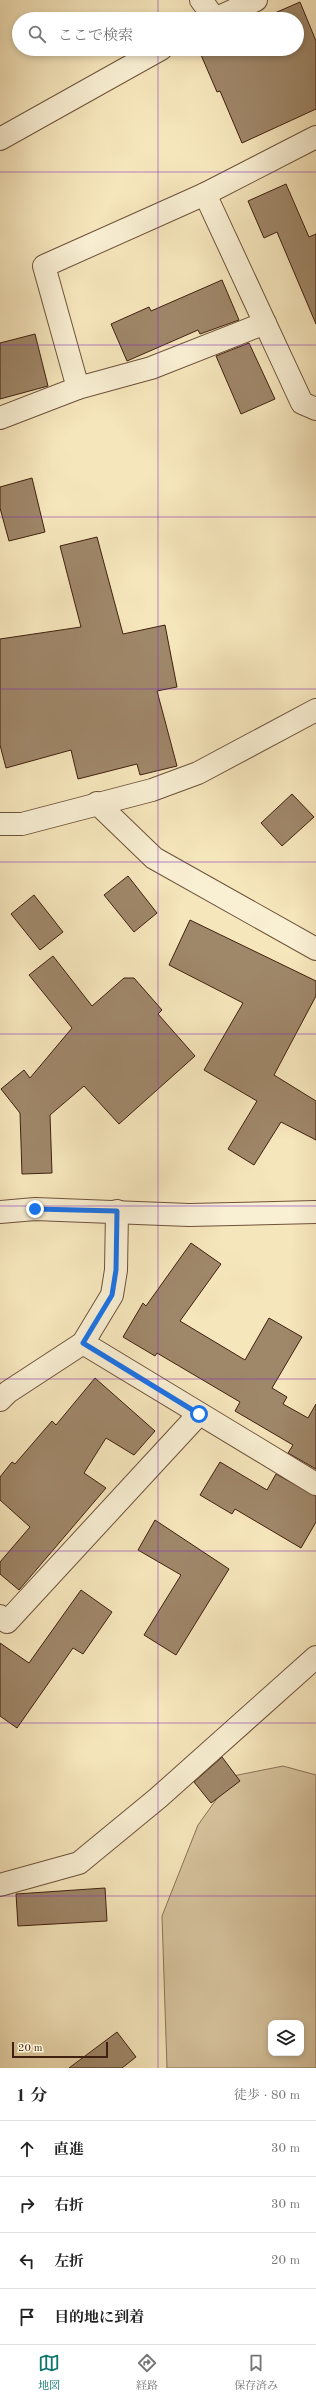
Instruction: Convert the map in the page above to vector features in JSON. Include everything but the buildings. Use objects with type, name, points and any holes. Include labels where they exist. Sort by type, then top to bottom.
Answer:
[{"type":"street","points":[[201,0],[210,12]]},
{"type":"street","points":[[230,12],[256,0]]},
{"type":"street","points":[[0,139],[148,56]]},
{"type":"street","points":[[78,388],[44,266],[204,194],[316,136]]},
{"type":"street","points":[[204,194],[302,403],[316,409]]},
{"type":"street","points":[[0,418],[78,388],[151,368],[265,323]]},
{"type":"street","points":[[0,824],[22,824],[97,803],[152,790],[198,773],[316,710]]},
{"type":"street","points":[[97,803],[154,858],[316,948]]},
{"type":"street","points":[[0,1212],[35,1209],[189,1215],[316,1212]]},
{"type":"street","points":[[0,1400],[8,1392],[83,1343],[112,1295],[116,1270],[117,1211]]},
{"type":"street","points":[[83,1343],[316,1484]]},
{"type":"street","points":[[0,1616],[6,1622],[199,1414]]},
{"type":"street","points":[[0,1885],[80,1864],[158,1798],[316,1657]]},
{"type":"shaded area","points":[[283,1766],[316,1775],[316,2068],[167,2068],[162,1916],[198,1825],[233,1776]]},
{"type":"route","points":[[35,1209],[117,1211],[116,1270],[112,1295],[83,1343],[199,1414]]}]
